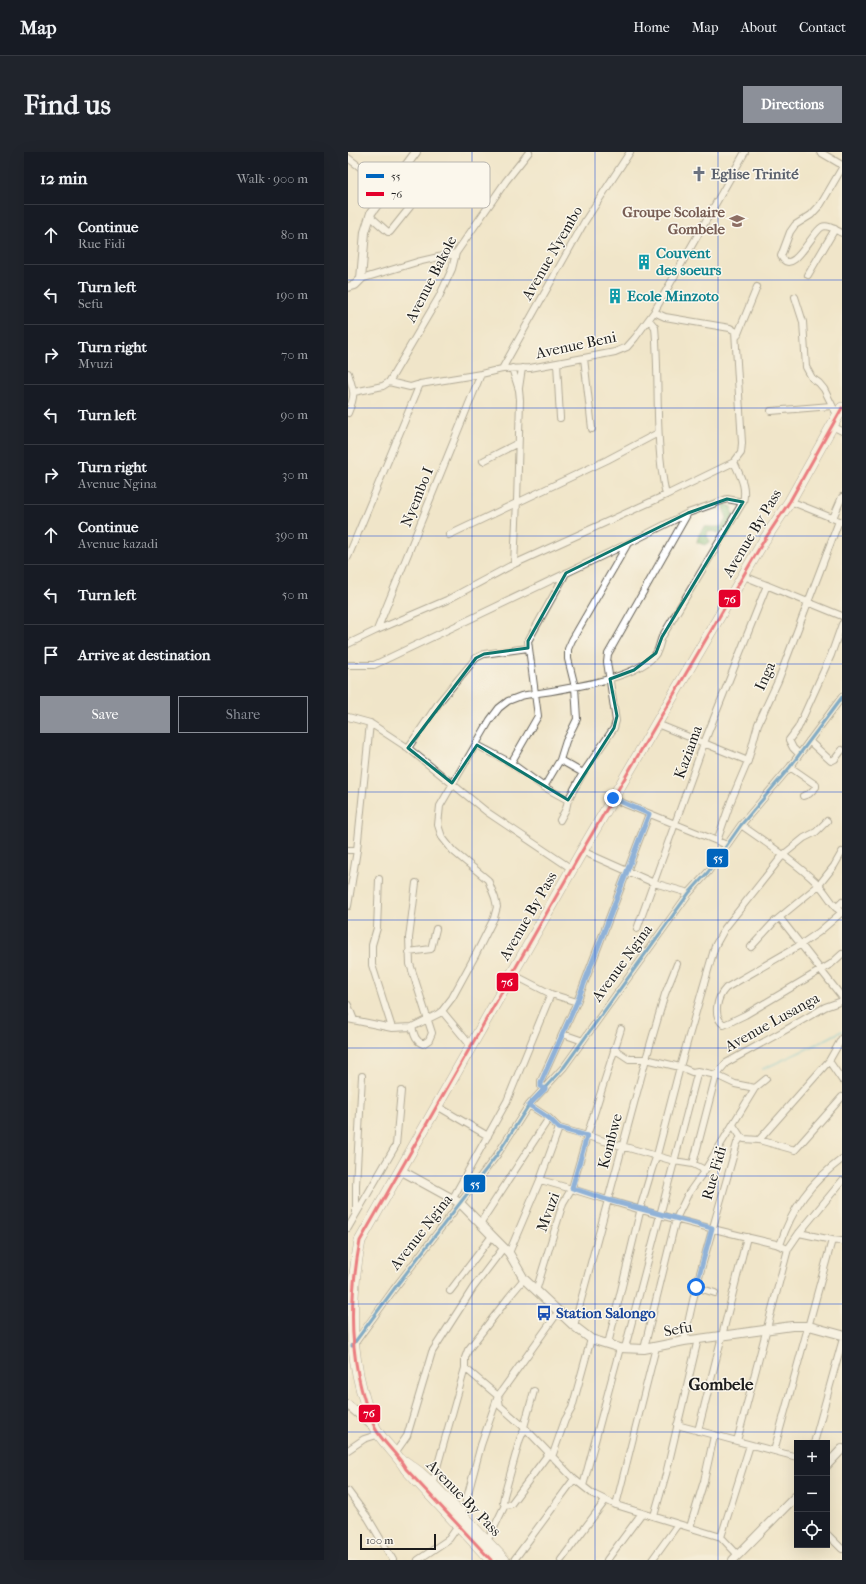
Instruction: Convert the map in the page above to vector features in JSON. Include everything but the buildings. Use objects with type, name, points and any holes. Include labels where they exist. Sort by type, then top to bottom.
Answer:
[{"type":"highway","name":"Avenue By Pass","points":[[491,1560],[406,1469],[398,1456],[378,1431],[354,1369],[350,1328],[352,1281],[360,1241],[613,798],[744,576],[790,501],[837,429],[838,407]]},
{"type":"highway","points":[[348,1258],[360,1241]]},
{"type":"highway","name":"Avenue By Pass","points":[[398,1456],[431,1483],[504,1560]]},
{"type":"street","points":[[408,162],[416,152]]},
{"type":"street","name":"Avenue Bakole","points":[[490,204],[529,152]]},
{"type":"street","name":"Avenue Nyembo","points":[[502,369],[585,221],[630,152]]},
{"type":"street","name":"Avenue Beni","points":[[389,382],[410,386],[482,374],[502,369],[557,363],[621,350],[635,338],[649,320],[745,152]]},
{"type":"street","points":[[820,152],[842,166],[821,204],[811,215],[795,225],[790,232],[781,256],[783,261],[786,262],[794,260],[798,257],[814,234],[821,227],[826,226],[842,233]]},
{"type":"street","points":[[348,158],[358,166]]},
{"type":"street","points":[[361,279],[365,232],[370,216],[375,208]]},
{"type":"street","points":[[370,216],[388,232],[390,232],[409,208]]},
{"type":"street","name":"Avenue Bakole","points":[[389,382],[438,297],[452,269],[456,253],[487,208]]},
{"type":"street","points":[[808,274],[835,229]]},
{"type":"street","points":[[348,287],[355,285],[361,279],[417,262],[456,253]]},
{"type":"street","points":[[737,336],[757,287]]},
{"type":"street","points":[[795,297],[803,322],[806,366],[812,378],[819,383],[838,407]]},
{"type":"street","points":[[348,644],[447,600],[514,564],[666,495],[734,462],[741,453],[742,443],[737,336],[735,331],[730,328],[666,317],[654,312]]},
{"type":"street","points":[[649,320],[655,327],[656,337],[658,433],[662,478],[666,495]]},
{"type":"street","points":[[584,358],[592,430]]},
{"type":"street","points":[[557,363],[560,418]]},
{"type":"street","points":[[512,368],[519,390]]},
{"type":"street","points":[[514,564],[519,390],[522,368]]},
{"type":"street","points":[[348,373],[354,392],[353,402],[348,413]]},
{"type":"street","name":"Nyembo I","points":[[377,630],[482,374]]},
{"type":"street","points":[[354,392],[383,386],[389,382]]},
{"type":"street","points":[[348,557],[420,384]]},
{"type":"street","points":[[771,411],[838,407]]},
{"type":"street","points":[[449,535],[517,501],[607,460],[658,433]]},
{"type":"street","points":[[483,461],[518,443]]},
{"type":"street","points":[[348,1005],[351,1020],[392,1028],[412,1027],[442,1011],[452,998],[490,928],[497,907],[493,890],[488,880],[453,851],[442,837],[438,825],[440,806],[452,783],[490,720],[499,708],[508,701],[521,696],[575,687],[610,679],[634,670],[656,653],[662,637],[743,502],[745,496],[742,479],[734,462]]},
{"type":"street","name":"Inga","points":[[717,841],[748,761],[758,724],[778,681],[808,604],[838,520],[842,496]]},
{"type":"street","points":[[348,665],[374,665],[627,544],[688,513],[727,499],[743,502]]},
{"type":"street","points":[[790,501],[838,520]]},
{"type":"street","points":[[560,820],[566,809],[568,800],[583,773],[614,728],[616,721],[607,662],[610,650],[688,513]]},
{"type":"street","points":[[544,787],[560,760],[566,741],[577,719],[575,687],[568,659],[568,649],[627,544]]},
{"type":"street","points":[[511,763],[536,720],[538,713],[528,642],[532,632],[566,573]]},
{"type":"street","points":[[744,576],[808,604],[842,616]]},
{"type":"street","name":"Kaziama","points":[[637,929],[704,743],[767,585]]},
{"type":"street","points":[[799,754],[793,748],[789,740],[798,728],[831,655],[842,624]]},
{"type":"street","points":[[408,748],[440,701],[476,658],[484,654],[528,648]]},
{"type":"street","name":"Avenue Ngina","points":[[352,1346],[457,1200],[497,1155],[529,1105],[564,1067],[689,893],[708,872],[741,825],[790,767],[842,697]]},
{"type":"street","points":[[348,717],[370,722],[408,748],[497,819],[572,869]]},
{"type":"street","points":[[348,906],[357,850],[370,722]]},
{"type":"street","points":[[657,724],[748,761]]},
{"type":"street","points":[[809,741],[831,761],[835,759],[842,750]]},
{"type":"street","points":[[476,745],[511,763],[544,787],[568,800]]},
{"type":"street","points":[[560,760],[583,773]]},
{"type":"street","points":[[790,767],[816,785],[816,787],[809,794],[803,796]]},
{"type":"street","points":[[613,798],[675,825],[727,845]]},
{"type":"street","points":[[545,1089],[541,1087],[541,1082],[577,1002],[649,814]]},
{"type":"street","points":[[608,1344],[640,1209],[649,1177],[658,1155],[680,1067],[712,954],[719,937],[743,904],[783,855],[804,838],[816,832],[827,821]]},
{"type":"street","points":[[741,825],[783,855],[819,885],[840,911]]},
{"type":"street","points":[[348,850],[357,850]]},
{"type":"street","points":[[582,851],[654,883],[689,893]]},
{"type":"street","points":[[751,947],[780,918],[819,885],[834,866],[842,852]]},
{"type":"street","points":[[379,879],[377,928],[372,945],[372,965],[392,1028]]},
{"type":"street","points":[[412,1027],[417,1040],[423,1044],[427,1043],[432,1032],[412,974],[409,952],[416,883]]},
{"type":"street","points":[[842,902],[840,911],[819,932],[800,945],[726,988],[720,994],[717,1010],[719,1021],[724,1025],[745,1015],[831,964],[842,954]]},
{"type":"street","points":[[780,918],[842,997]]},
{"type":"street","points":[[409,952],[431,949],[436,929]]},
{"type":"street","name":"Kombwe","points":[[574,1326],[646,1059],[665,994],[677,964]]},
{"type":"street","points":[[512,974],[551,994],[577,1002]]},
{"type":"street","points":[[457,1200],[507,1101],[551,994]]},
{"type":"street","name":"Avenue Lusanga","points":[[693,1164],[716,1075],[726,1063],[825,1007],[842,1000]]},
{"type":"street","points":[[442,1011],[471,1046]]},
{"type":"street","name":"Mvuzi","points":[[536,1291],[563,1203],[572,1188],[621,1029]]},
{"type":"street","points":[[563,1034],[583,1040]]},
{"type":"street","points":[[759,1140],[829,1061],[842,1038]]},
{"type":"street","points":[[614,1049],[629,1059],[646,1059],[680,1067],[692,1072],[698,1071],[716,1075],[735,1084],[755,1088]]},
{"type":"street","points":[[829,1061],[842,1080]]},
{"type":"street","points":[[583,1486],[698,1071]]},
{"type":"street","points":[[356,1214],[356,1185],[362,1076]]},
{"type":"street","points":[[644,1349],[676,1219],[688,1194],[705,1170],[755,1088],[766,1078]]},
{"type":"street","points":[[348,1228],[396,1145],[401,1091]]},
{"type":"street","name":"Rue Fidi","points":[[684,1341],[696,1287],[712,1228],[735,1147],[741,1137],[744,1139],[759,1140],[795,1150],[842,1097]]},
{"type":"street","points":[[529,1105],[549,1118],[559,1128],[658,1155],[674,1161],[693,1164],[705,1170]]},
{"type":"street","points":[[437,1106],[488,1136]]},
{"type":"street","points":[[481,1222],[549,1118]]},
{"type":"street","points":[[733,1125],[741,1137]]},
{"type":"street","points":[[398,1456],[407,1436],[432,1352],[473,1288],[507,1250],[540,1180],[559,1128]]},
{"type":"street","points":[[780,1245],[789,1220],[807,1192],[842,1159]]},
{"type":"street","name":"Sefu","points":[[400,1170],[457,1200],[481,1222],[492,1236],[507,1250],[524,1279],[591,1340],[622,1348],[644,1349],[684,1341],[792,1326],[809,1326],[842,1335]]},
{"type":"street","points":[[540,1180],[676,1219],[780,1245],[788,1249]]},
{"type":"street","points":[[737,1441],[768,1329],[788,1249],[799,1232],[842,1182]]},
{"type":"street","points":[[799,1232],[842,1241]]},
{"type":"street","points":[[450,1291],[492,1236]]},
{"type":"street","points":[[698,1431],[747,1237]]},
{"type":"street","points":[[774,1451],[832,1240]]},
{"type":"street","points":[[431,1483],[434,1478],[465,1368],[465,1358],[472,1344],[508,1297],[524,1279]]},
{"type":"street","points":[[696,1287],[715,1293]]},
{"type":"street","points":[[464,1509],[481,1445],[498,1396],[559,1311]]},
{"type":"street","points":[[654,1516],[698,1339]]},
{"type":"street","points":[[505,1505],[511,1504],[550,1455],[565,1420],[572,1408],[591,1340]]},
{"type":"street","points":[[815,1440],[842,1342]]},
{"type":"street","points":[[616,1505],[656,1347]]},
{"type":"street","points":[[465,1368],[498,1396],[500,1406],[525,1427],[550,1455],[583,1486],[606,1501],[616,1505],[721,1537],[735,1557],[794,1501]]},
{"type":"street","points":[[490,1536],[505,1505],[503,1502],[504,1496],[520,1439],[525,1427],[534,1391]]},
{"type":"street","points":[[348,1405],[378,1431],[348,1450]]},
{"type":"street","points":[[677,1425],[794,1456]]},
{"type":"street","points":[[690,1527],[704,1481],[714,1436]]},
{"type":"street","points":[[721,1537],[750,1445]]},
{"type":"street","points":[[830,1461],[842,1449]]},
{"type":"street","points":[[514,1560],[574,1479]]},
{"type":"street","points":[[348,1491],[368,1518],[393,1560]]},
{"type":"street","points":[[561,1560],[606,1501]]},
{"type":"street","points":[[606,1560],[642,1513]]},
{"type":"street","points":[[652,1560],[678,1524]]},
{"type":"street","points":[[418,1560],[449,1539],[458,1526]]},
{"type":"street","points":[[830,1537],[842,1549]]},
{"type":"highlighted area","points":[[727,499],[743,502],[662,637],[656,653],[634,670],[610,679],[617,716],[614,728],[568,800],[477,745],[452,783],[408,748],[476,658],[484,654],[528,648],[528,641],[566,573],[688,513]]},
{"type":"green space","points":[[725,504],[732,507],[733,518],[721,534],[714,531],[707,532],[707,537],[710,541],[705,545],[697,542],[704,527],[721,527],[727,518],[724,510]]},
{"type":"waterway","points":[[763,1069],[842,1031]]},
{"type":"transit line","name":"76","points":[[491,1560],[406,1469],[375,1428],[366,1405],[360,1382],[355,1359],[353,1336],[353,1288],[360,1241],[582,851],[763,542],[790,501],[842,408]]},
{"type":"transit line","name":"55","points":[[352,1346],[497,1155],[529,1105],[564,1067],[689,893],[708,872],[741,825],[790,767],[842,697]]},
{"type":"place","name":"Eglise Trinité","points":[[699,174]]},
{"type":"place","name":"Groupe Scolaire Gombele","points":[[737,221]]},
{"type":"place","name":"Couvent des soeurs","points":[[644,262]]},
{"type":"place","name":"Ecole Minzoto","points":[[615,296]]},
{"type":"place","name":"Station Salongo","points":[[544,1313]]},
{"type":"district","name":"Gombele","points":[[721,1384]]},
{"type":"route","points":[[613,798],[649,814],[577,1002],[541,1082],[541,1087],[545,1089],[529,1105],[549,1118],[559,1128],[587,1136],[572,1188],[608,1200],[712,1228],[696,1287]]}]
